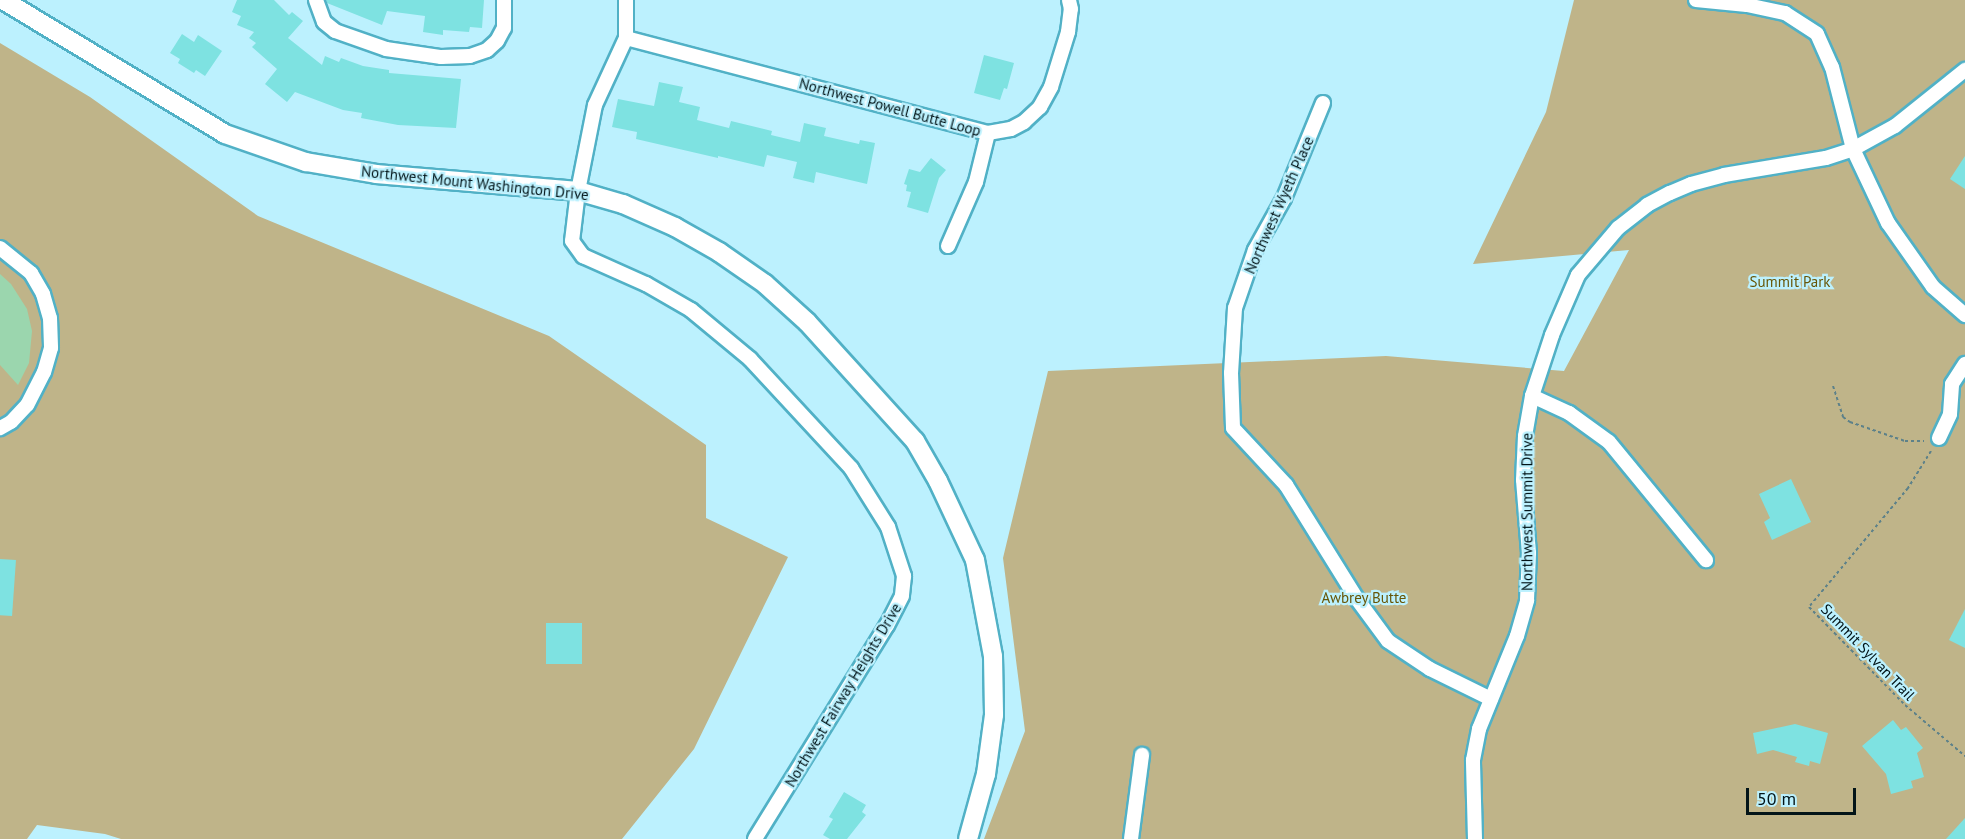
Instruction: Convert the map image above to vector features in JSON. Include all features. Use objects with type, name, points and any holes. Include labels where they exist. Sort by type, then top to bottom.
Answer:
[{"type":"main road","name":"Northwest Mount Washington Drive","points":[[3,0],[225,134],[306,162],[376,174],[578,191],[623,204],[675,227],[765,284],[807,322],[915,441],[944,491],[975,560],[993,656],[994,714],[986,774],[968,839]]},
{"type":"street","points":[[316,0],[324,22],[335,31],[386,49],[441,57],[470,56],[487,50],[497,41],[504,28],[504,0]]},
{"type":"street","points":[[626,0],[626,38]]},
{"type":"street","name":"Northwest Powell Butte Loop","points":[[626,38],[988,133],[1011,129],[1024,122],[1040,107],[1051,87],[1068,32],[1071,9],[1069,0]]},
{"type":"street","points":[[1696,0],[1747,5],[1785,13],[1817,34],[1832,67],[1853,149],[1888,223],[1933,287],[1965,315]]},
{"type":"street","name":"Northwest Fairway Heights Drive","points":[[626,38],[595,105],[578,191],[572,241],[583,256],[645,284],[691,310],[750,359],[851,468],[888,527],[904,576],[902,596],[756,839]]},
{"type":"street","name":"Northwest Summit Drive","points":[[1475,839],[1473,760],[1479,729],[1517,636],[1527,600],[1529,553],[1523,480],[1525,436],[1532,396],[1552,335],[1578,275],[1618,228],[1647,205],[1690,184],[1826,158],[1853,149],[1895,126],[1965,70]]},
{"type":"street","name":"Northwest Wyeth Place","points":[[1323,103],[1284,198],[1255,250],[1235,308],[1231,373],[1233,428],[1286,485],[1357,599],[1388,641],[1430,669],[1491,699]]},
{"type":"street","points":[[948,246],[976,182],[988,133]]},
{"type":"street","points":[[0,248],[31,273],[43,294],[50,318],[51,348],[44,372],[27,405],[11,422],[0,428]]},
{"type":"street","points":[[1939,438],[1950,414],[1952,384],[1965,364]]},
{"type":"street","points":[[1532,396],[1569,413],[1609,442],[1706,560]]},
{"type":"street","points":[[1131,839],[1142,755]]},
{"type":"path","points":[[1833,386],[1843,417],[1850,422],[1905,441],[1939,438]]},
{"type":"path","name":"Summit Sylvan Trail","points":[[1939,438],[1908,488],[1809,607],[1905,705],[1965,756]]},
{"type":"green space","name":"Awbrey Butte","points":[[1574,0],[1965,0],[1965,839],[984,839],[1025,731],[1003,558],[1048,371],[1386,356],[1564,371],[1629,250],[1473,264],[1546,112]]},
{"type":"green space","points":[[0,43],[90,97],[258,216],[549,336],[706,445],[706,518],[788,557],[694,749],[622,839],[121,839],[105,834],[37,825],[27,839],[0,839]]},
{"type":"shaded area","points":[[0,274],[11,284],[27,309],[32,331],[29,363],[18,385],[0,365]]},
{"type":"building","points":[[237,0],[274,0],[289,15],[292,12],[303,21],[288,38],[322,65],[325,56],[339,62],[341,58],[363,66],[389,70],[389,73],[461,79],[456,128],[398,125],[361,118],[362,113],[343,110],[295,92],[287,102],[265,84],[277,69],[252,47],[256,43],[249,38],[254,32],[237,25],[241,16],[232,12]]},
{"type":"building","points":[[326,0],[484,0],[482,28],[470,27],[469,32],[443,30],[443,35],[423,32],[425,16],[387,11],[382,25],[327,3]]},
{"type":"building","points":[[182,34],[194,42],[198,35],[222,51],[205,76],[196,70],[194,73],[178,63],[180,59],[170,53]]},
{"type":"building","points":[[984,55],[1014,63],[1007,89],[1004,88],[1000,100],[974,93]]},
{"type":"building","points":[[659,82],[683,87],[679,102],[700,107],[697,120],[729,128],[731,121],[772,131],[771,135],[800,142],[804,123],[826,128],[824,136],[859,144],[860,140],[875,143],[867,184],[816,172],[814,183],[793,178],[797,162],[767,155],[764,167],[636,139],[637,132],[612,127],[618,99],[654,106]]},
{"type":"building","points":[[1965,156],[1965,189],[1950,179]]},
{"type":"building","points":[[931,158],[946,170],[939,178],[928,213],[907,207],[911,192],[906,191],[907,185],[904,184],[909,169],[920,172]]},
{"type":"building","points":[[1791,479],[1811,522],[1772,540],[1764,522],[1770,518],[1759,494]]},
{"type":"building","points":[[0,559],[16,560],[12,616],[0,615]]},
{"type":"building","points":[[1965,609],[1965,648],[1949,640]]},
{"type":"building","points":[[546,623],[582,623],[582,664],[546,664]]},
{"type":"building","points":[[1893,720],[1901,730],[1906,727],[1923,748],[1917,753],[1924,777],[1911,781],[1913,788],[1891,794],[1886,774],[1862,746]]},
{"type":"building","points":[[1795,724],[1828,733],[1820,764],[1810,761],[1809,766],[1795,762],[1797,757],[1773,750],[1757,754],[1753,733]]},
{"type":"building","points":[[844,792],[866,805],[862,812],[866,815],[847,839],[830,839],[823,835],[833,819],[829,817]]},
{"type":"building","points":[[1965,818],[1965,839],[1946,839]]},
{"type":"park label","name":"Summit Park","points":[[1790,282]]}]
